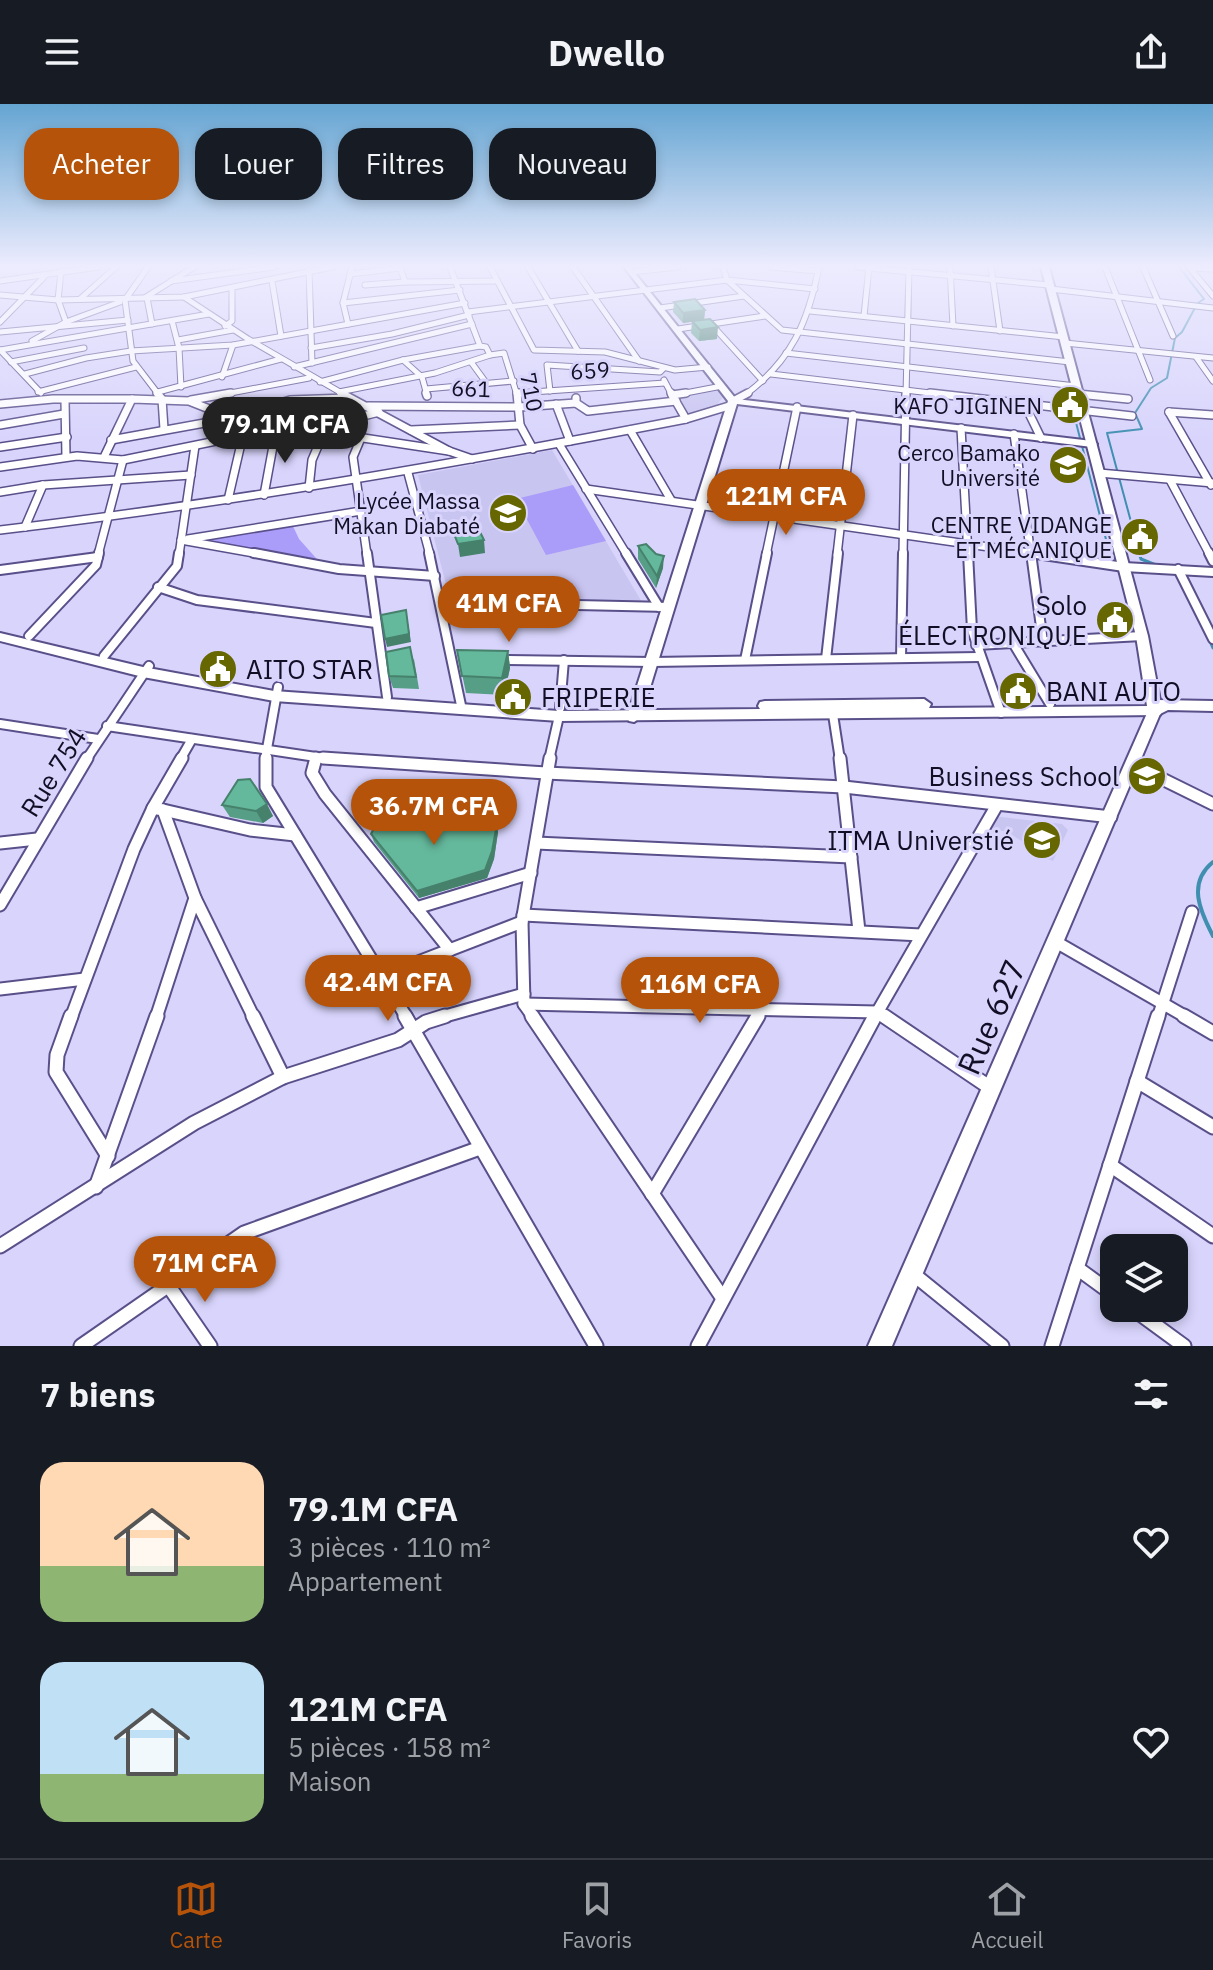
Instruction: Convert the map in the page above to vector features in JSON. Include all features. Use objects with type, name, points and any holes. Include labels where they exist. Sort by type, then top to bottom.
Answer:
[{"type":"main road","points":[[636,713],[652,662],[664,607],[731,403],[722,386],[675,325]]},
{"type":"main road","points":[[1060,325],[1142,636],[1157,707]]},
{"type":"main road","points":[[731,403],[797,407],[1092,444]]},
{"type":"main road","points":[[0,628],[146,669]]},
{"type":"main road","points":[[0,637],[146,669],[276,691],[559,712],[1213,706]]},
{"type":"main road","points":[[276,691],[387,697],[462,706]]},
{"type":"main road","points":[[998,709],[1050,704],[1157,707]]},
{"type":"main road","name":"Rue 627","points":[[880,1346],[1157,707]]},
{"type":"street","points":[[25,345],[61,325]]},
{"type":"street","points":[[0,332],[78,325]]},
{"type":"street","points":[[129,325],[136,367],[160,396],[164,429]]},
{"type":"street","points":[[0,350],[146,325]]},
{"type":"street","points":[[173,325],[179,348],[181,387]]},
{"type":"street","points":[[279,325],[281,336]]},
{"type":"street","points":[[311,325],[312,363]]},
{"type":"street","points":[[25,374],[86,358],[131,351],[233,345],[342,325]]},
{"type":"street","points":[[311,348],[431,325]]},
{"type":"street","points":[[294,367],[468,325]]},
{"type":"street","points":[[472,325],[480,346]]},
{"type":"street","points":[[521,325],[534,350],[605,352],[662,369]]},
{"type":"street","points":[[563,325],[578,351]]},
{"type":"street","points":[[614,325],[639,361]]},
{"type":"street","points":[[678,329],[705,325]]},
{"type":"street","points":[[712,325],[763,381]]},
{"type":"street","points":[[774,325],[778,329],[798,332],[1070,362]]},
{"type":"street","points":[[0,530],[108,518],[408,473],[686,419],[747,395],[771,374],[802,325]]},
{"type":"street","points":[[901,658],[908,325]]},
{"type":"street","points":[[944,325],[1213,358]]},
{"type":"street","points":[[999,325],[1000,331]]},
{"type":"street","points":[[1128,325],[1150,380]]},
{"type":"street","points":[[1169,325],[1173,336]]},
{"type":"street","points":[[225,326],[309,378],[449,451],[476,460]]},
{"type":"street","points":[[178,340],[233,330]]},
{"type":"street","points":[[82,336],[86,358]]},
{"type":"street","points":[[222,377],[233,345]]},
{"type":"street","points":[[320,382],[403,360],[486,347],[488,356],[471,362],[422,377],[375,383],[339,392]]},
{"type":"street","points":[[11,362],[84,348]]},
{"type":"street","points":[[0,350],[25,374],[38,392],[53,399]]},
{"type":"street","name":"710","points":[[488,356],[504,353],[517,393],[520,425],[533,449]]},
{"type":"street","points":[[786,353],[907,366],[1128,399]]},
{"type":"street","points":[[1196,357],[1213,381]]},
{"type":"street","points":[[160,396],[181,387],[281,359]]},
{"type":"street","points":[[403,360],[422,377],[428,404]]},
{"type":"street","points":[[471,362],[487,384]]},
{"type":"street","points":[[550,391],[547,365],[675,370],[708,367]]},
{"type":"street","points":[[38,392],[136,367]]},
{"type":"street","points":[[662,369],[665,383],[686,419]]},
{"type":"street","points":[[771,374],[1132,416]]},
{"type":"street","points":[[189,401],[309,378]]},
{"type":"street","points":[[426,389],[514,381]]},
{"type":"street","name":"659","points":[[517,393],[665,383]]},
{"type":"street","points":[[576,390],[576,403],[588,411],[674,398],[722,386]]},
{"type":"street","points":[[0,404],[160,396],[189,401],[232,418],[279,428],[310,429],[449,451]]},
{"type":"street","points":[[111,440],[232,418],[290,400],[350,398]]},
{"type":"street","points":[[105,455],[132,399]]},
{"type":"street","points":[[65,400],[66,457]]},
{"type":"street","name":"661","points":[[365,406],[428,404],[519,407],[576,403]]},
{"type":"street","points":[[1024,403],[1041,438]]},
{"type":"street","points":[[556,404],[570,441]]},
{"type":"street","points":[[745,660],[797,407]]},
{"type":"street","points":[[310,429],[379,412]]},
{"type":"street","points":[[1212,485],[1169,412],[1213,415]]},
{"type":"street","points":[[0,425],[64,414]]},
{"type":"street","points":[[826,659],[853,415]]},
{"type":"street","points":[[410,430],[520,425]]},
{"type":"street","points":[[0,467],[66,457],[105,455],[123,460],[279,428]]},
{"type":"street","points":[[264,495],[279,428]]},
{"type":"street","points":[[961,428],[966,544],[976,645],[998,709]]},
{"type":"street","points":[[630,430],[671,500]]},
{"type":"street","points":[[309,488],[312,460],[324,432]]},
{"type":"street","points":[[1014,434],[1043,642]]},
{"type":"street","points":[[228,500],[243,435]]},
{"type":"street","points":[[0,447],[67,437]]},
{"type":"street","points":[[361,438],[353,457],[387,697]]},
{"type":"street","points":[[559,444],[664,607]]},
{"type":"street","points":[[104,656],[177,566],[195,446]]},
{"type":"street","points":[[29,636],[91,572],[98,557],[123,460]]},
{"type":"street","points":[[408,473],[435,576],[462,706]]},
{"type":"street","points":[[1099,473],[1212,485]]},
{"type":"street","points":[[0,492],[43,485],[191,475]]},
{"type":"street","points":[[1170,480],[1213,561]]},
{"type":"street","points":[[25,527],[43,485]]},
{"type":"street","points":[[586,489],[1124,567],[1213,572]]},
{"type":"street","points":[[181,540],[361,511]]},
{"type":"street","points":[[181,540],[272,559],[369,572],[435,576]]},
{"type":"street","points":[[0,570],[98,557]]},
{"type":"street","points":[[1178,569],[1213,639]]},
{"type":"street","points":[[158,587],[197,600],[376,623]]},
{"type":"street","points":[[440,602],[664,607]]},
{"type":"street","points":[[976,645],[1142,636]]},
{"type":"street","points":[[1013,643],[1050,704]]},
{"type":"street","points":[[485,660],[652,662],[979,657]]},
{"type":"street","points":[[453,660],[469,660]]},
{"type":"street","points":[[564,660],[559,712],[522,918],[524,999],[722,1297]]},
{"type":"street","name":"Rue 754","points":[[0,905],[98,739],[146,669]]},
{"type":"street","points":[[276,691],[264,769],[266,787],[382,976],[596,1346]]},
{"type":"street","points":[[833,710],[859,931]]},
{"type":"street","points":[[0,724],[98,739]]},
{"type":"street","points":[[107,726],[316,757],[546,773],[844,787],[1111,817]]},
{"type":"street","points":[[108,1156],[56,1072],[57,1055],[134,849],[158,809],[192,739]]},
{"type":"street","points":[[316,757],[312,773],[325,794],[450,950]]},
{"type":"street","points":[[1134,765],[1213,804]]},
{"type":"street","points":[[698,1346],[877,1012],[997,805]]},
{"type":"street","points":[[158,809],[250,830],[295,835]]},
{"type":"street","points":[[158,809],[195,898],[283,1077]]},
{"type":"street","points":[[0,843],[37,839]]},
{"type":"street","points":[[536,843],[851,857]]},
{"type":"street","points":[[416,908],[531,873]]},
{"type":"street","points":[[96,1187],[195,898]]},
{"type":"street","points":[[1052,1346],[1192,912]]},
{"type":"street","points":[[382,976],[522,918],[921,935]]},
{"type":"street","points":[[1056,942],[1213,1033]]},
{"type":"street","points":[[0,989],[85,979]]},
{"type":"street","points":[[0,1246],[194,1123],[283,1077],[398,1040],[426,1022],[524,999],[877,1012],[992,1089]]},
{"type":"street","points":[[652,1194],[762,1009]]},
{"type":"street","points":[[1137,1081],[1213,1127]]},
{"type":"street","points":[[81,1346],[244,1233],[480,1148]]},
{"type":"street","points":[[1110,1165],[1213,1236]]},
{"type":"street","points":[[1077,1268],[1100,1285]]},
{"type":"street","points":[[912,1273],[1002,1346]]},
{"type":"street","points":[[168,1285],[210,1346]]},
{"type":"street","points":[[1151,1322],[1184,1346]]},
{"type":"shaded area","points":[[718,387],[723,397],[713,410],[687,414],[674,395]]},
{"type":"shaded area","name":"Lycée Massa Makan Diabaté","points":[[552,450],[643,604],[450,600],[418,475]]},
{"type":"shaded area","points":[[573,485],[606,541],[546,555],[516,499]]},
{"type":"shaded area","points":[[291,522],[299,539],[324,567],[181,540]]},
{"type":"shaded area","name":"ITMA Universtié","points":[[993,816],[1062,824],[1068,830],[1053,861],[1040,856],[1034,852],[1035,849],[1005,831],[989,826]]},
{"type":"building","points":[[696,325],[718,327],[700,330]]},
{"type":"building","points":[[479,530],[484,540],[458,544],[454,534]]},
{"type":"building","points":[[646,544],[656,554],[664,556],[657,576],[638,546]]},
{"type":"building","points":[[406,610],[409,634],[385,639],[381,615]]},
{"type":"building","points":[[410,647],[416,677],[389,676],[386,652]]},
{"type":"building","points":[[457,650],[508,651],[502,678],[462,676]]},
{"type":"building","points":[[250,779],[267,804],[256,811],[222,805],[238,780]]},
{"type":"building","points":[[384,810],[436,820],[497,824],[485,870],[417,891],[371,834]]},
{"type":"waterway","points":[[1140,555],[1107,433],[1142,429],[1135,413],[1151,388],[1167,378],[1175,338],[1186,325]]},
{"type":"waterway","points":[[1071,403],[1110,555]]},
{"type":"waterway","points":[[1110,553],[1112,562]]},
{"type":"waterway","points":[[1139,553],[1141,559],[1156,565]]},
{"type":"waterway","points":[[1209,639],[1213,648]]},
{"type":"waterway","points":[[1213,862],[1205,870],[1198,888],[1200,907],[1213,936]]},
{"type":"place","name":"KAFO JIGINEN","points":[[1070,405]]},
{"type":"place","name":"Cerco Bamako Université","points":[[1068,465]]},
{"type":"place","name":"Lycée Massa Makan Diabaté","points":[[508,513]]},
{"type":"place","name":"CENTRE VIDANGE ET MÉCANIQUE","points":[[1140,537]]},
{"type":"place","name":"Solo ÉLECTRONIQUE","points":[[1115,620]]},
{"type":"place","name":"AITO STAR","points":[[218,669]]},
{"type":"place","name":"BANI AUTO","points":[[1018,691]]},
{"type":"place","name":"FRIPERIE","points":[[513,697]]},
{"type":"place","name":"Business School","points":[[1147,776]]},
{"type":"place","name":"ITMA Universtié","points":[[1042,840]]}]
